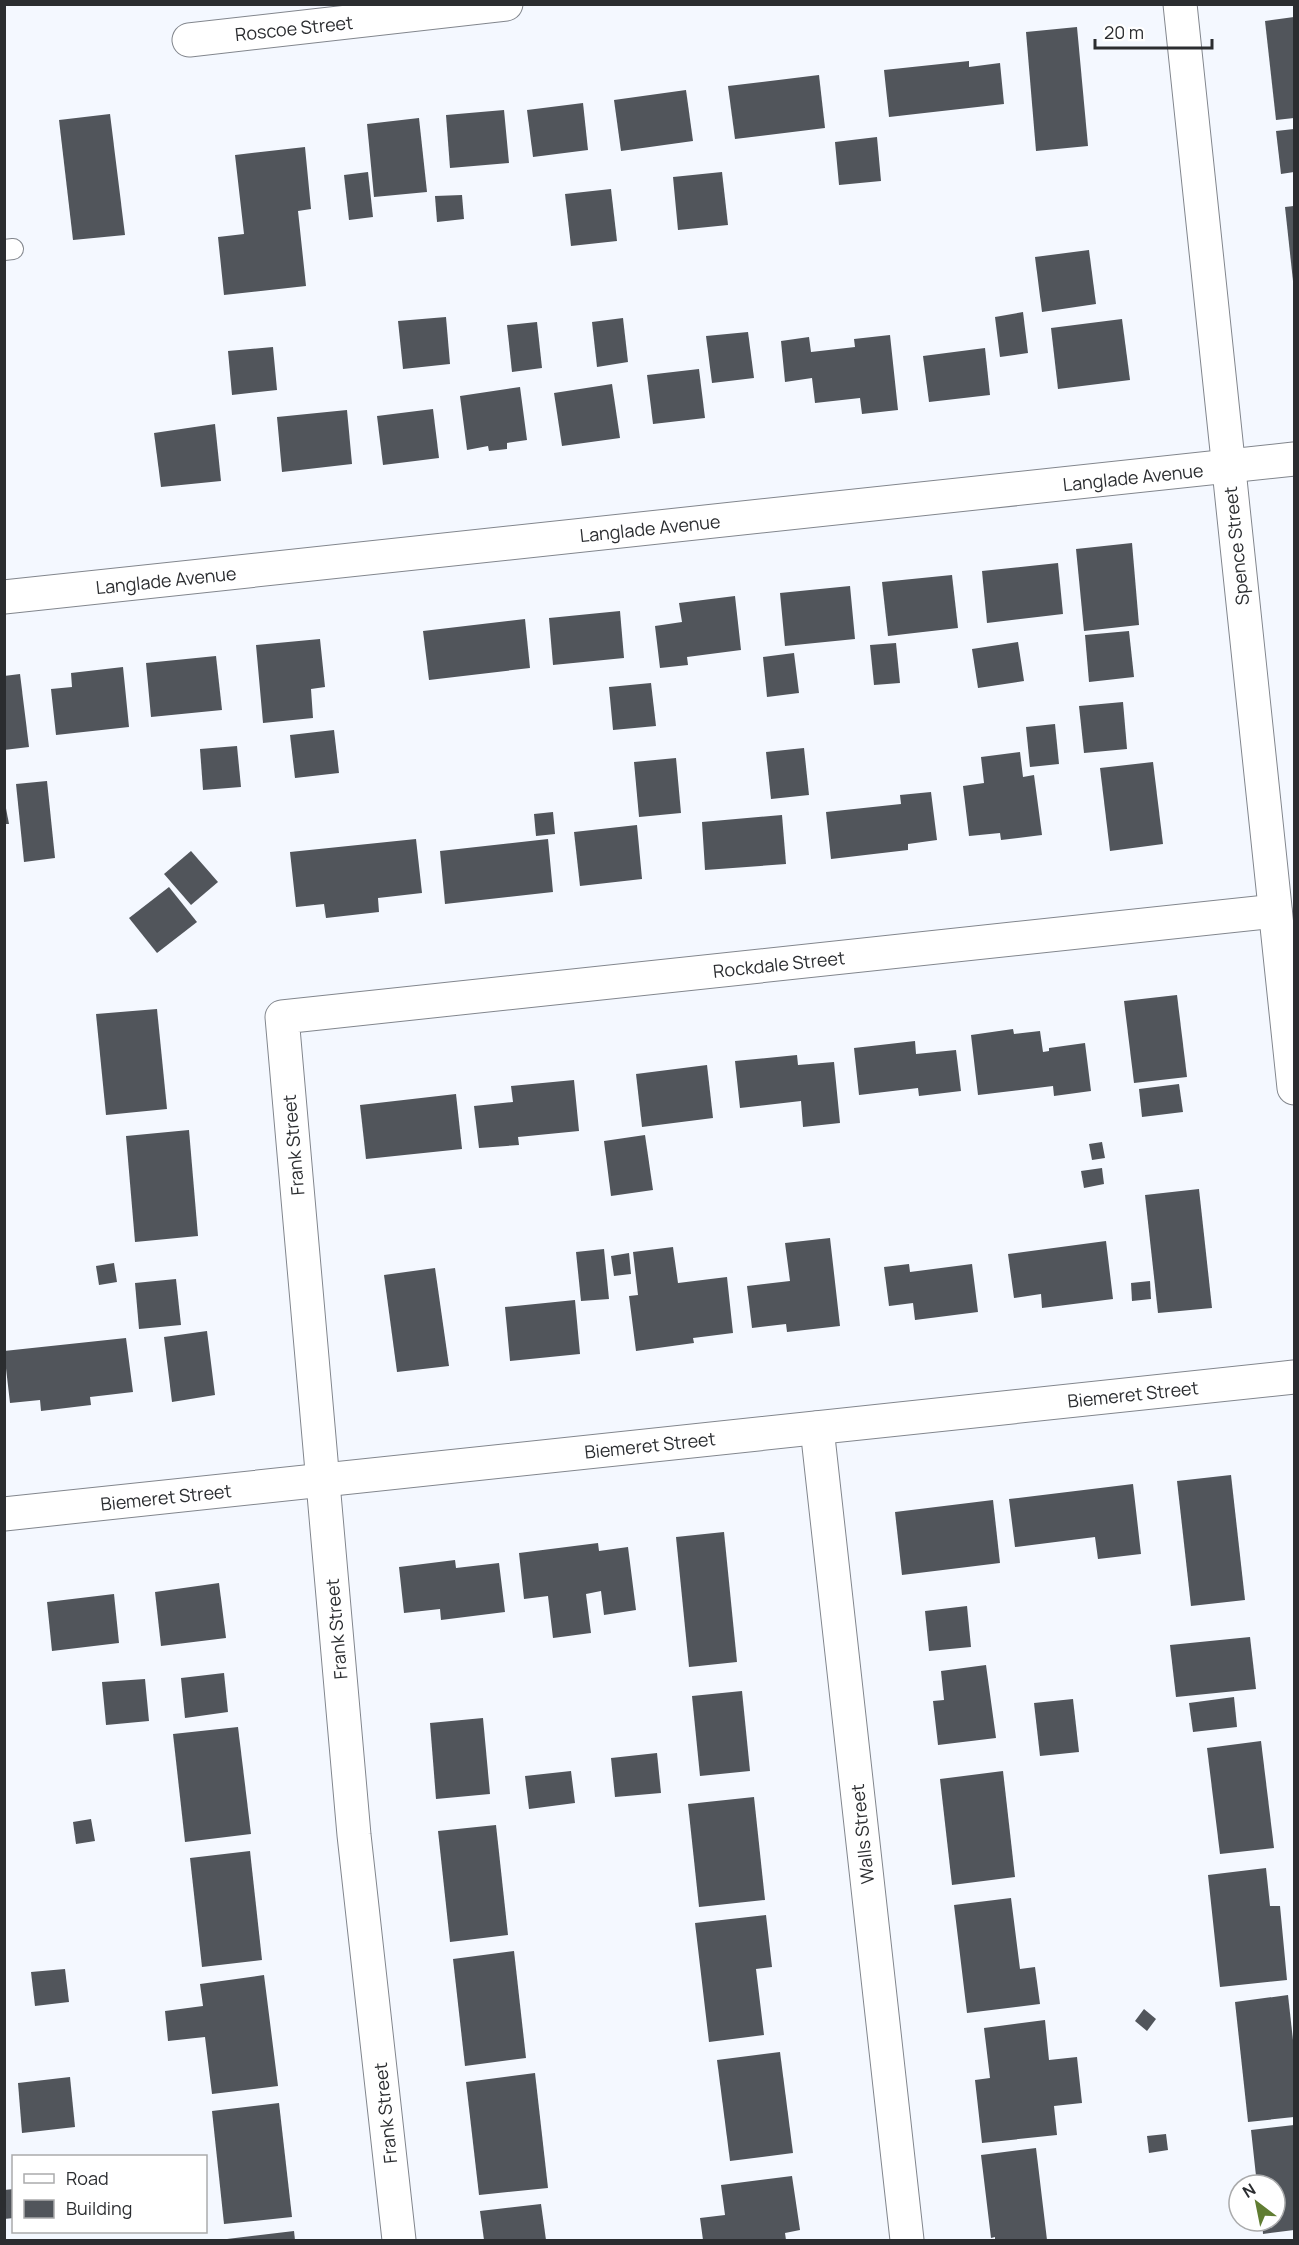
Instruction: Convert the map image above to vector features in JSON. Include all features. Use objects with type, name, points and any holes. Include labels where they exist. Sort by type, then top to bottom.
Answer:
[{"type":"street","name":"Roscoe Street","points":[[189,40],[506,4]]},
{"type":"street","name":"Spence Street","points":[[1179,4],[1294,1088]]},
{"type":"street","name":"Langlade Avenue","points":[[4,597],[1294,459]]},
{"type":"street","name":"Rockdale Street","points":[[282,1017],[1275,911]]},
{"type":"street","name":"Frank Street","points":[[282,1017],[354,1835],[399,2241]]},
{"type":"street","name":"Biemeret Street","points":[[4,1514],[1294,1377]]},
{"type":"street","name":"Walls Street","points":[[817,1428],[907,2241]]},
{"type":"building","points":[[1294,17],[1294,118],[1276,120],[1265,21]]},
{"type":"building","points":[[1077,27],[1088,146],[1036,151],[1026,32]]},
{"type":"building","points":[[969,61],[969,67],[1000,63],[1004,104],[889,117],[884,70]]},
{"type":"building","points":[[819,75],[825,128],[735,139],[728,86]]},
{"type":"building","points":[[686,90],[693,141],[621,151],[614,100]]},
{"type":"building","points":[[583,103],[588,150],[533,157],[527,110]]},
{"type":"building","points":[[504,110],[509,163],[450,168],[446,115]]},
{"type":"building","points":[[110,114],[125,235],[73,240],[59,120]]},
{"type":"building","points":[[419,118],[427,192],[374,197],[367,124]]},
{"type":"building","points":[[1294,129],[1294,172],[1281,174],[1276,131]]},
{"type":"building","points":[[877,137],[881,181],[839,185],[835,142]]},
{"type":"building","points":[[305,147],[311,209],[298,211],[306,286],[224,295],[218,237],[244,234],[235,155]]},
{"type":"building","points":[[368,172],[373,217],[349,220],[344,175]]},
{"type":"building","points":[[722,172],[728,225],[678,230],[673,177]]},
{"type":"building","points":[[611,189],[617,241],[571,246],[565,194]]},
{"type":"building","points":[[462,195],[464,219],[437,222],[435,196]]},
{"type":"building","points":[[1294,206],[1294,281],[1293,281],[1285,207]]},
{"type":"building","points":[[1089,250],[1096,304],[1042,312],[1035,257]]},
{"type":"building","points":[[1023,312],[1028,353],[1000,357],[995,317]]},
{"type":"building","points":[[446,317],[450,364],[403,369],[398,321]]},
{"type":"building","points":[[623,318],[628,362],[597,367],[592,322]]},
{"type":"building","points":[[1122,319],[1130,380],[1058,389],[1051,328]]},
{"type":"building","points":[[537,322],[542,368],[512,372],[507,325]]},
{"type":"building","points":[[748,332],[754,378],[712,383],[706,336]]},
{"type":"building","points":[[890,335],[898,410],[862,414],[860,398],[815,403],[812,378],[785,382],[781,341],[809,337],[811,352],[855,347],[854,339]]},
{"type":"building","points":[[273,347],[277,390],[232,395],[228,351]]},
{"type":"building","points":[[985,348],[990,395],[929,402],[923,356]]},
{"type":"building","points":[[699,369],[705,418],[653,424],[647,375]]},
{"type":"building","points":[[612,384],[620,438],[562,446],[554,393]]},
{"type":"building","points":[[520,387],[527,440],[507,443],[507,449],[489,451],[488,446],[467,450],[460,396]]},
{"type":"building","points":[[433,409],[439,458],[383,465],[377,416]]},
{"type":"building","points":[[347,410],[352,464],[282,472],[277,417]]},
{"type":"building","points":[[215,424],[221,481],[161,487],[154,433]]},
{"type":"building","points":[[1132,543],[1139,625],[1084,631],[1076,549]]},
{"type":"building","points":[[1058,563],[1063,614],[987,623],[982,571]]},
{"type":"building","points":[[952,575],[958,628],[888,636],[882,582]]},
{"type":"building","points":[[850,586],[855,639],[785,646],[780,593]]},
{"type":"building","points":[[735,596],[741,650],[687,657],[688,665],[660,668],[655,626],[682,622],[679,603]]},
{"type":"building","points":[[620,611],[624,658],[553,665],[549,618]]},
{"type":"building","points":[[525,619],[530,668],[429,680],[423,631]]},
{"type":"building","points":[[1129,631],[1134,677],[1089,682],[1085,635]]},
{"type":"building","points":[[320,639],[325,687],[311,689],[313,718],[263,723],[256,645]]},
{"type":"building","points":[[1018,642],[1024,681],[978,688],[972,649]]},
{"type":"building","points":[[896,643],[900,683],[874,685],[870,645]]},
{"type":"building","points":[[794,653],[799,693],[767,697],[763,657]]},
{"type":"building","points":[[216,656],[222,710],[151,717],[146,663]]},
{"type":"building","points":[[123,667],[129,727],[56,735],[51,689],[72,687],[71,673]]},
{"type":"building","points":[[20,674],[29,747],[4,750],[4,676]]},
{"type":"building","points":[[651,683],[656,726],[613,730],[609,687]]},
{"type":"building","points":[[1123,702],[1127,749],[1084,753],[1079,706]]},
{"type":"building","points":[[1055,724],[1059,764],[1030,767],[1026,727]]},
{"type":"building","points":[[334,730],[339,773],[295,778],[290,735]]},
{"type":"building","points":[[237,746],[241,787],[203,790],[200,749]]},
{"type":"building","points":[[804,748],[809,795],[771,799],[766,752]]},
{"type":"building","points":[[1020,752],[1023,777],[1034,775],[1042,835],[1001,840],[1000,833],[969,836],[963,786],[984,783],[981,757]]},
{"type":"building","points":[[676,758],[681,813],[639,817],[634,762]]},
{"type":"building","points":[[1153,762],[1163,844],[1110,851],[1100,768]]},
{"type":"building","points":[[47,781],[55,858],[24,862],[16,784]]},
{"type":"building","points":[[931,792],[937,840],[908,844],[908,850],[831,859],[826,812],[901,804],[900,795]]},
{"type":"building","points":[[4,798],[9,824],[4,824]]},
{"type":"building","points":[[553,812],[555,834],[536,836],[534,814]]},
{"type":"building","points":[[782,815],[786,864],[705,870],[702,822]]},
{"type":"building","points":[[637,825],[642,879],[580,886],[574,832]]},
{"type":"building","points":[[416,839],[422,893],[378,898],[379,912],[326,918],[324,904],[296,907],[290,852]]},
{"type":"building","points":[[548,839],[553,892],[445,904],[440,851]]},
{"type":"building","points":[[191,851],[218,882],[191,905],[164,874]]},
{"type":"building","points":[[169,887],[197,922],[157,953],[129,918]]},
{"type":"building","points":[[1177,995],[1187,1077],[1134,1083],[1124,1001]]},
{"type":"building","points":[[157,1009],[167,1109],[106,1115],[96,1014]]},
{"type":"building","points":[[1013,1029],[1014,1034],[1040,1031],[1043,1052],[1049,1051],[1049,1048],[1085,1043],[1091,1091],[1054,1096],[1053,1086],[978,1095],[971,1035]]},
{"type":"building","points":[[915,1041],[916,1054],[956,1050],[961,1091],[919,1096],[918,1088],[859,1095],[854,1048]]},
{"type":"building","points":[[797,1055],[798,1065],[834,1062],[840,1123],[803,1127],[801,1101],[740,1108],[735,1061]]},
{"type":"building","points":[[707,1065],[713,1118],[642,1127],[636,1074]]},
{"type":"building","points":[[574,1080],[579,1131],[518,1137],[519,1145],[479,1148],[474,1106],[513,1102],[511,1086]]},
{"type":"building","points":[[1179,1084],[1183,1112],[1142,1117],[1139,1089]]},
{"type":"building","points":[[456,1094],[462,1149],[366,1159],[360,1105]]},
{"type":"building","points":[[189,1130],[198,1236],[135,1242],[126,1136]]},
{"type":"building","points":[[645,1135],[653,1190],[611,1196],[604,1141]]},
{"type":"building","points":[[1102,1142],[1105,1158],[1092,1160],[1089,1144]]},
{"type":"building","points":[[1102,1168],[1104,1184],[1084,1188],[1081,1171]]},
{"type":"building","points":[[1199,1189],[1212,1308],[1158,1313],[1145,1195]]},
{"type":"building","points":[[830,1238],[840,1326],[787,1332],[786,1324],[752,1328],[747,1286],[790,1281],[785,1243]]},
{"type":"building","points":[[1106,1241],[1113,1299],[1042,1308],[1041,1294],[1014,1298],[1008,1254]]},
{"type":"building","points":[[673,1247],[678,1283],[727,1277],[733,1333],[693,1338],[694,1343],[636,1351],[629,1296],[638,1295],[633,1252]]},
{"type":"building","points":[[604,1249],[609,1299],[581,1301],[576,1252]]},
{"type":"building","points":[[629,1253],[631,1274],[614,1276],[611,1256]]},
{"type":"building","points":[[114,1263],[117,1282],[99,1285],[96,1266]]},
{"type":"building","points":[[909,1264],[910,1272],[972,1264],[978,1312],[915,1320],[913,1303],[889,1306],[884,1267]]},
{"type":"building","points":[[435,1268],[449,1366],[397,1372],[384,1275]]},
{"type":"building","points":[[176,1279],[181,1325],[139,1329],[135,1283]]},
{"type":"building","points":[[1150,1281],[1151,1299],[1132,1301],[1131,1283]]},
{"type":"building","points":[[575,1300],[580,1354],[510,1361],[505,1307]]},
{"type":"building","points":[[207,1331],[215,1395],[172,1402],[164,1337]]},
{"type":"building","points":[[126,1338],[133,1392],[90,1397],[91,1405],[41,1411],[40,1400],[10,1403],[4,1351]]},
{"type":"building","points":[[1231,1475],[1245,1600],[1191,1606],[1177,1481]]},
{"type":"building","points":[[1133,1484],[1141,1554],[1098,1559],[1095,1537],[1015,1547],[1009,1499]]},
{"type":"building","points":[[993,1500],[1000,1563],[902,1575],[895,1512]]},
{"type":"building","points":[[724,1532],[737,1662],[689,1667],[676,1537]]},
{"type":"building","points":[[598,1543],[599,1551],[628,1547],[636,1610],[604,1615],[601,1591],[586,1594],[591,1633],[553,1638],[548,1596],[524,1599],[519,1553]]},
{"type":"building","points":[[455,1560],[456,1568],[499,1563],[505,1612],[441,1620],[440,1609],[404,1613],[399,1567]]},
{"type":"building","points":[[219,1583],[226,1638],[161,1646],[155,1592]]},
{"type":"building","points":[[114,1594],[119,1643],[52,1651],[47,1602]]},
{"type":"building","points":[[967,1606],[971,1647],[929,1651],[925,1611]]},
{"type":"building","points":[[1250,1637],[1256,1689],[1176,1697],[1170,1645]]},
{"type":"building","points":[[986,1665],[996,1738],[938,1745],[933,1701],[944,1700],[941,1671]]},
{"type":"building","points":[[224,1673],[228,1712],[185,1718],[181,1678]]},
{"type":"building","points":[[145,1679],[149,1721],[106,1725],[102,1682]]},
{"type":"building","points":[[742,1691],[750,1771],[700,1776],[692,1696]]},
{"type":"building","points":[[1234,1697],[1237,1727],[1193,1732],[1189,1703]]},
{"type":"building","points":[[1073,1699],[1079,1752],[1040,1756],[1034,1703]]},
{"type":"building","points":[[483,1718],[490,1794],[436,1799],[430,1723]]},
{"type":"building","points":[[238,1727],[251,1834],[185,1842],[173,1734]]},
{"type":"building","points":[[1261,1741],[1274,1848],[1220,1854],[1207,1748]]},
{"type":"building","points":[[657,1753],[661,1793],[615,1797],[611,1758]]},
{"type":"building","points":[[571,1771],[575,1803],[529,1809],[525,1776]]},
{"type":"building","points":[[1003,1771],[1015,1877],[952,1885],[940,1779]]},
{"type":"building","points":[[754,1797],[765,1900],[699,1907],[688,1804]]},
{"type":"building","points":[[91,1819],[95,1841],[76,1844],[73,1822]]},
{"type":"building","points":[[496,1825],[508,1935],[450,1942],[438,1831]]},
{"type":"building","points":[[250,1851],[262,1960],[202,1967],[190,1858]]},
{"type":"building","points":[[1266,1868],[1270,1906],[1280,1906],[1287,1980],[1220,1987],[1208,1875]]},
{"type":"building","points":[[1011,1898],[1020,1969],[1035,1967],[1040,2004],[967,2013],[954,1905]]},
{"type":"building","points":[[766,1915],[772,1967],[756,1969],[764,2035],[709,2042],[695,1923]]},
{"type":"building","points":[[514,1951],[526,2058],[465,2066],[453,1959]]},
{"type":"building","points":[[65,1969],[69,2002],[35,2006],[31,1972]]},
{"type":"building","points":[[264,1975],[278,2086],[212,2094],[205,2037],[168,2041],[165,2011],[203,2006],[200,1984]]},
{"type":"building","points":[[1288,1995],[1294,2049],[1294,2117],[1248,2122],[1235,2002]]},
{"type":"building","points":[[1144,2009],[1156,2019],[1147,2031],[1135,2021]]},
{"type":"building","points":[[1045,2020],[1049,2060],[1077,2057],[1082,2103],[1054,2106],[1057,2135],[982,2143],[975,2080],[990,2078],[984,2028]]},
{"type":"building","points":[[780,2052],[793,2153],[730,2161],[717,2060]]},
{"type":"building","points":[[535,2073],[548,2188],[479,2195],[466,2082]]},
{"type":"building","points":[[70,2077],[75,2127],[22,2133],[18,2083]]},
{"type":"building","points":[[279,2103],[292,2217],[224,2224],[212,2111]]},
{"type":"building","points":[[1294,2125],[1294,2230],[1287,2231],[1287,2173],[1256,2173],[1251,2130]]},
{"type":"building","points":[[1166,2134],[1168,2150],[1149,2153],[1147,2136]]},
{"type":"building","points":[[1036,2148],[1047,2240],[995,2240],[995,2237],[991,2238],[981,2155]]},
{"type":"building","points":[[792,2176],[800,2230],[785,2233],[786,2240],[703,2240],[700,2218],[725,2215],[721,2185]]},
{"type":"building","points":[[12,2189],[12,2218],[4,2219],[4,2190]]},
{"type":"building","points":[[541,2204],[546,2240],[484,2240],[480,2211]]},
{"type":"building","points":[[294,2231],[295,2240],[227,2240],[227,2239]]}]
